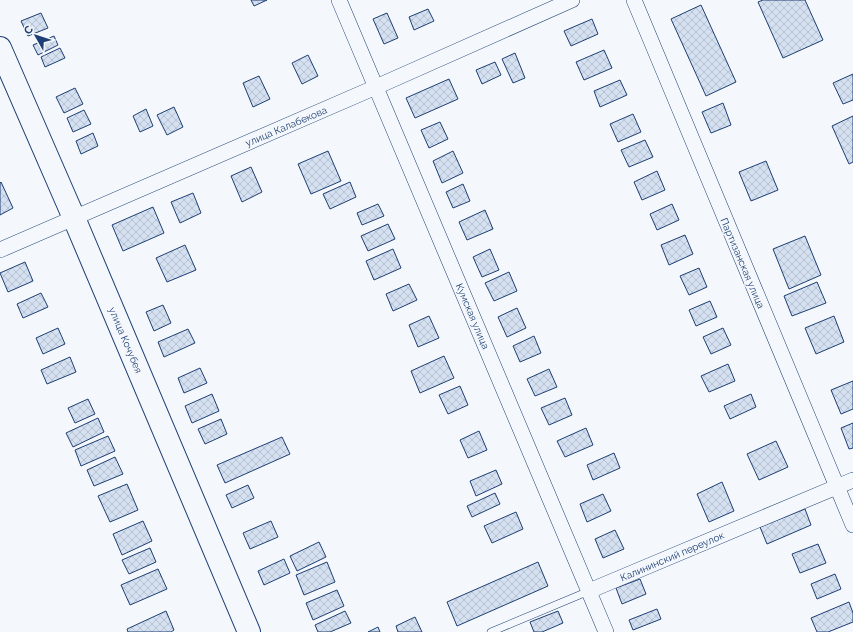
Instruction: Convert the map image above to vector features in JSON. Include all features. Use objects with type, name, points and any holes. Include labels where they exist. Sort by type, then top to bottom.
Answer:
[{"type":"main road","name":"улица Кочубея","points":[[0,48],[74,218],[249,632]]},
{"type":"street","name":"Кумская улица","points":[[338,0],[606,632]]},
{"type":"street","name":"улица Калабекова","points":[[0,250],[376,87],[572,0]]},
{"type":"street","name":"Партизанская улица","points":[[634,0],[853,525]]},
{"type":"street","name":"Калининский переулок","points":[[588,591],[853,480]]},
{"type":"lane","name":"Калининский переулок","points":[[490,632],[588,591]]},
{"type":"building","points":[[251,0],[267,0],[254,6]]},
{"type":"building","points":[[763,0],[805,0],[823,40],[783,58],[758,2]]},
{"type":"building","points":[[701,5],[736,82],[706,96],[671,19]]},
{"type":"building","points":[[428,9],[434,21],[414,30],[409,17]]},
{"type":"building","points":[[41,13],[48,28],[28,36],[21,21]]},
{"type":"building","points":[[387,13],[398,38],[384,44],[373,19]]},
{"type":"building","points":[[592,19],[598,34],[571,46],[564,31]]},
{"type":"building","points":[[54,36],[58,45],[38,55],[33,45]]},
{"type":"building","points":[[60,48],[65,58],[45,67],[41,57]]},
{"type":"building","points":[[604,50],[612,68],[584,80],[576,62]]},
{"type":"building","points":[[515,53],[525,78],[513,83],[502,59]]},
{"type":"building","points":[[308,55],[318,76],[302,84],[292,63]]},
{"type":"building","points":[[495,62],[501,75],[482,84],[476,70]]},
{"type":"building","points":[[853,74],[853,100],[843,104],[833,83]]},
{"type":"building","points":[[259,76],[270,99],[253,107],[243,83]]},
{"type":"building","points":[[449,79],[458,99],[415,118],[406,98]]},
{"type":"building","points":[[620,80],[627,95],[600,107],[594,91]]},
{"type":"building","points":[[75,88],[83,104],[64,113],[56,97]]},
{"type":"building","points":[[723,103],[731,125],[711,133],[702,112]]},
{"type":"building","points":[[174,107],[183,127],[167,135],[157,115]]},
{"type":"building","points":[[146,109],[153,126],[140,132],[133,116]]},
{"type":"building","points":[[84,110],[91,124],[73,132],[67,118]]},
{"type":"building","points":[[633,114],[641,132],[618,142],[610,124]]},
{"type":"building","points":[[853,116],[853,162],[849,164],[832,126]]},
{"type":"building","points":[[440,122],[448,139],[429,148],[421,130]]},
{"type":"building","points":[[93,133],[98,146],[81,154],[76,141]]},
{"type":"building","points":[[645,140],[653,157],[629,167],[621,150]]},
{"type":"building","points":[[328,151],[341,181],[311,194],[298,164]]},
{"type":"building","points":[[453,151],[463,173],[442,183],[433,161]]},
{"type":"building","points":[[766,161],[778,190],[751,201],[739,172]]},
{"type":"building","points":[[251,167],[262,192],[242,202],[231,176]]},
{"type":"building","points":[[657,171],[665,190],[642,200],[634,182]]},
{"type":"building","points":[[1,182],[13,208],[0,215],[0,183]]},
{"type":"building","points":[[350,182],[356,197],[330,209],[323,194]]},
{"type":"building","points":[[463,184],[470,201],[453,208],[446,192]]},
{"type":"building","points":[[193,193],[201,213],[180,223],[171,202]]},
{"type":"building","points":[[378,204],[384,216],[362,225],[357,213]]},
{"type":"building","points":[[672,204],[679,220],[657,230],[650,214]]},
{"type":"building","points":[[153,207],[164,233],[123,251],[112,225]]},
{"type":"building","points":[[485,210],[493,229],[467,240],[459,222]]},
{"type":"building","points":[[388,224],[395,239],[368,251],[361,236]]},
{"type":"building","points":[[685,235],[693,254],[669,265],[661,245]]},
{"type":"building","points":[[805,236],[821,275],[789,289],[773,249]]},
{"type":"building","points":[[185,245],[196,270],[167,282],[156,258]]},
{"type":"building","points":[[393,249],[401,268],[374,280],[366,261]]},
{"type":"building","points":[[490,249],[499,270],[482,277],[473,257]]},
{"type":"building","points":[[25,262],[33,281],[8,292],[0,273]]},
{"type":"building","points":[[699,268],[707,287],[689,295],[680,276]]},
{"type":"building","points":[[509,272],[517,291],[494,301],[485,283]]},
{"type":"building","points":[[817,282],[826,303],[792,316],[784,296]]},
{"type":"building","points":[[409,284],[417,300],[393,311],[386,294]]},
{"type":"building","points":[[41,293],[48,307],[23,318],[17,304]]},
{"type":"building","points":[[710,301],[717,317],[696,326],[689,310]]},
{"type":"building","points":[[163,305],[171,323],[154,331],[146,312]]},
{"type":"building","points":[[517,308],[526,328],[507,337],[498,317]]},
{"type":"building","points":[[429,316],[439,338],[418,347],[409,325]]},
{"type":"building","points":[[834,316],[844,342],[816,354],[805,328]]},
{"type":"building","points":[[58,328],[65,344],[43,354],[36,338]]},
{"type":"building","points":[[723,328],[731,345],[711,354],[703,337]]},
{"type":"building","points":[[188,329],[195,343],[164,357],[158,342]]},
{"type":"building","points":[[534,336],[541,353],[520,362],[513,346]]},
{"type":"building","points":[[444,356],[454,378],[420,393],[411,371]]},
{"type":"building","points":[[70,357],[76,372],[47,384],[41,370]]},
{"type":"building","points":[[728,364],[735,381],[709,392],[701,376]]},
{"type":"building","points":[[200,368],[207,383],[184,393],[178,378]]},
{"type":"building","points":[[549,369],[557,387],[535,396],[527,379]]},
{"type":"building","points":[[853,381],[853,409],[841,414],[831,390]]},
{"type":"building","points":[[460,386],[468,405],[448,414],[439,395]]},
{"type":"building","points":[[212,394],[219,411],[192,423],[185,406]]},
{"type":"building","points":[[751,394],[756,407],[730,419],[724,406]]},
{"type":"building","points":[[565,398],[572,415],[549,425],[541,408]]},
{"type":"building","points":[[88,399],[95,414],[75,423],[68,408]]},
{"type":"building","points":[[98,418],[104,432],[73,447],[66,433]]},
{"type":"building","points":[[221,419],[227,434],[205,444],[198,429]]},
{"type":"building","points":[[853,423],[853,448],[849,449],[841,428]]},
{"type":"building","points":[[586,428],[593,445],[565,457],[557,441]]},
{"type":"building","points":[[479,431],[487,450],[468,458],[460,440]]},
{"type":"building","points":[[108,436],[115,451],[81,466],[75,450]]},
{"type":"building","points":[[282,437],[290,454],[225,483],[217,465]]},
{"type":"building","points":[[776,441],[788,467],[759,480],[747,454]]},
{"type":"building","points":[[614,453],[620,468],[593,480],[587,465]]},
{"type":"building","points":[[115,457],[123,474],[94,486],[87,470]]},
{"type":"building","points":[[496,470],[502,484],[476,496],[470,481]]},
{"type":"building","points":[[722,482],[734,511],[709,522],[697,494]]},
{"type":"building","points":[[127,484],[138,510],[110,522],[98,496]]},
{"type":"building","points":[[248,485],[254,498],[232,508],[226,495]]},
{"type":"building","points":[[495,493],[500,504],[472,517],[467,506]]},
{"type":"building","points":[[603,494],[611,511],[587,522],[580,504]]},
{"type":"building","points":[[805,509],[811,525],[767,544],[760,527]]},
{"type":"building","points":[[516,512],[523,529],[492,543],[484,526]]},
{"type":"building","points":[[143,521],[152,541],[122,555],[113,534]]},
{"type":"building","points":[[271,521],[278,537],[250,549],[243,533]]},
{"type":"building","points":[[615,530],[624,549],[603,558],[595,539]]},
{"type":"building","points":[[319,542],[326,557],[297,571],[290,556]]},
{"type":"building","points":[[818,544],[826,563],[800,573],[792,554]]},
{"type":"building","points":[[150,548],[156,562],[129,574],[122,560]]},
{"type":"building","points":[[284,559],[290,573],[264,585],[258,571]]},
{"type":"building","points":[[327,562],[335,582],[304,595],[296,575]]},
{"type":"building","points":[[538,562],[548,586],[457,626],[447,602]]},
{"type":"building","points":[[158,569],[167,589],[130,605],[121,585]]},
{"type":"building","points":[[835,574],[841,589],[817,599],[811,584]]},
{"type":"building","points":[[640,579],[646,594],[622,604],[616,588]]},
{"type":"building","points":[[337,590],[344,606],[313,620],[306,603]]},
{"type":"building","points":[[849,602],[853,613],[853,622],[828,632],[817,632],[811,618]]},
{"type":"building","points":[[657,609],[661,619],[633,630],[629,620]]},
{"type":"building","points":[[166,611],[174,630],[171,632],[128,632],[127,629]]},
{"type":"building","points":[[345,611],[351,623],[330,632],[318,632],[315,625]]},
{"type":"building","points":[[558,611],[563,623],[542,632],[534,632],[530,622]]},
{"type":"building","points":[[415,617],[422,632],[398,632],[396,626]]},
{"type":"building","points":[[378,627],[380,632],[368,632]]}]
